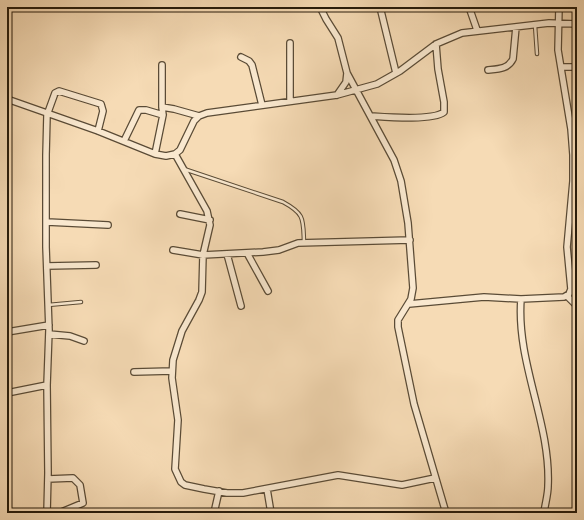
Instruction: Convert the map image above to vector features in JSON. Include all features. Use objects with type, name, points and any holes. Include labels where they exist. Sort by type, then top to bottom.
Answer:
[{"type":"street","points":[[320,7],[338,38],[347,73],[355,90],[371,116],[398,169],[410,240],[413,288],[409,304],[398,320],[398,327],[414,404],[446,513]]},
{"type":"street","points":[[384,7],[380,7],[396,74]]},
{"type":"street","points":[[469,7],[477,30]]},
{"type":"street","points":[[559,7],[558,50],[562,67],[575,166],[567,247],[571,284],[568,295]]},
{"type":"street","points":[[7,100],[47,115],[98,131],[155,154],[166,156],[175,154],[180,150],[194,121],[199,116],[213,111],[233,111],[262,105],[337,95],[377,84],[396,74],[436,44],[451,36],[477,30],[535,24],[577,24]]},
{"type":"street","points":[[488,70],[505,68],[511,64],[513,59],[516,27]]},
{"type":"street","points":[[290,43],[290,101]]},
{"type":"street","points":[[371,116],[418,117],[438,115],[444,112],[436,44]]},
{"type":"street","points":[[241,58],[250,61],[252,65],[262,105]]},
{"type":"street","points":[[155,154],[163,115],[162,65]]},
{"type":"street","points":[[562,67],[577,67]]},
{"type":"street","points":[[337,95],[346,82],[347,73]]},
{"type":"street","points":[[47,513],[47,386],[49,325],[46,222],[47,115],[53,95],[56,92],[97,102],[103,107],[98,131]]},
{"type":"street","points":[[162,108],[174,108],[199,116]]},
{"type":"street","points":[[124,141],[139,110],[146,110],[163,115]]},
{"type":"street","points":[[175,154],[210,220],[209,234],[202,255],[202,292],[200,300],[187,320],[179,338],[172,372],[178,420],[175,469],[178,478],[185,485],[219,492],[243,493],[338,476],[402,485],[435,478]]},
{"type":"street","points":[[180,214],[210,220]]},
{"type":"street","points":[[46,222],[108,225]]},
{"type":"street","points":[[173,250],[202,255],[227,254],[279,250],[291,245],[304,243],[410,240]]},
{"type":"street","points":[[247,253],[268,291]]},
{"type":"street","points":[[227,254],[241,306]]},
{"type":"street","points":[[47,266],[96,265]]},
{"type":"street","points":[[409,304],[484,298],[521,299],[568,295],[577,292]]},
{"type":"street","points":[[568,295],[577,306]]},
{"type":"street","points":[[521,299],[522,335],[532,389],[540,421],[548,469],[548,485],[544,513]]},
{"type":"street","points":[[7,332],[49,325]]},
{"type":"street","points":[[49,334],[70,336],[84,342]]},
{"type":"street","points":[[134,372],[172,372]]},
{"type":"street","points":[[7,393],[47,386]]},
{"type":"street","points":[[48,479],[73,478],[80,485],[83,503],[58,513]]},
{"type":"street","points":[[267,489],[271,513]]},
{"type":"street","points":[[214,513],[219,492]]},
{"type":"lane","points":[[535,24],[537,54]]},
{"type":"lane","points":[[184,169],[283,202],[295,208],[303,218],[304,243]]},
{"type":"lane","points":[[48,305],[81,302]]}]
